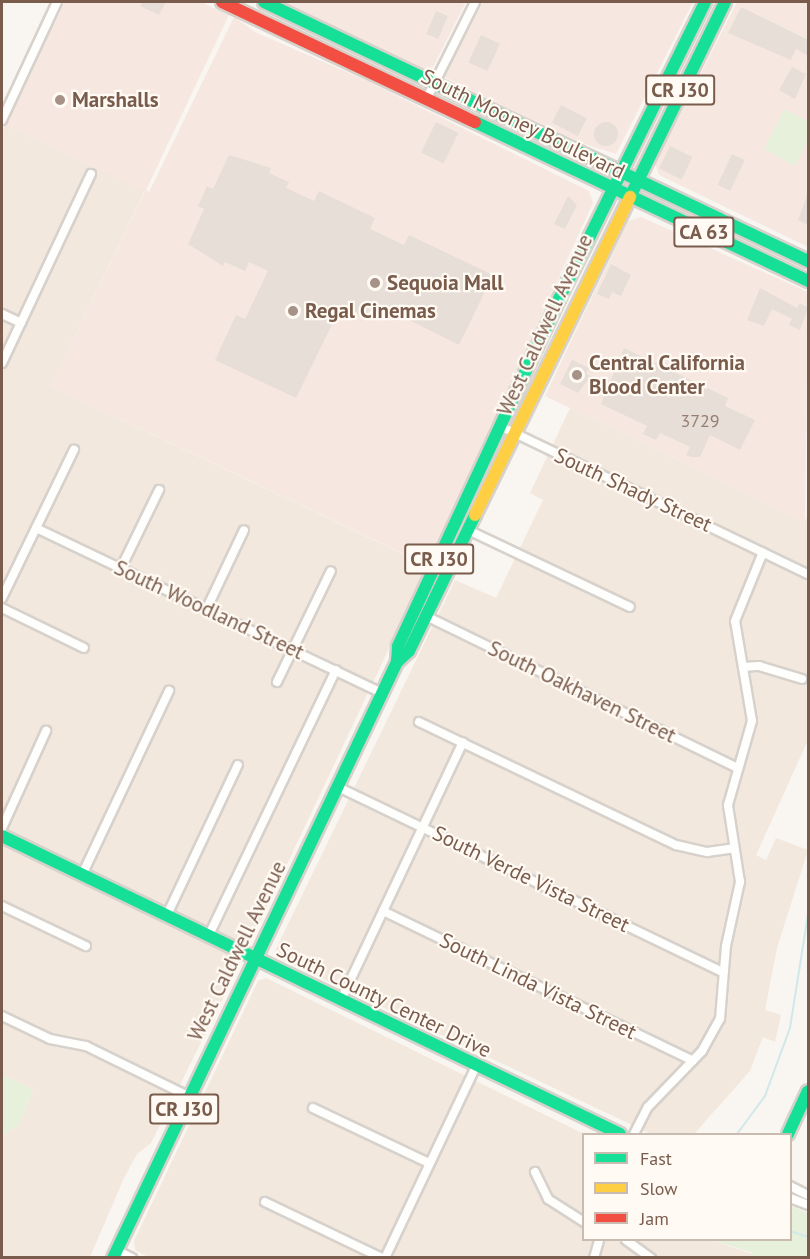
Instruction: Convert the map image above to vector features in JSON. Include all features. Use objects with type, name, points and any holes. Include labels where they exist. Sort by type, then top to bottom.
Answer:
[{"type":"main road","name":"South Mooney Boulevard","points":[[222,2],[808,281]]},
{"type":"main road","name":"South Mooney Boulevard","points":[[264,2],[808,261]]},
{"type":"main road","name":"West Caldwell Avenue","points":[[397,662],[398,646],[611,189],[705,2]]},
{"type":"main road","name":"West Caldwell Avenue","points":[[114,1254],[397,662],[409,651],[515,434],[627,196],[725,2]]},
{"type":"main road","points":[[747,253],[768,252],[808,272]]},
{"type":"main road","points":[[426,616],[422,607],[445,559],[448,541]]},
{"type":"main road","name":"South County Center Drive","points":[[2,836],[618,1133]]},
{"type":"main road","points":[[788,1133],[808,1091]]},
{"type":"street","points":[[2,120],[57,2]]},
{"type":"street","points":[[426,100],[475,2]]},
{"type":"street","points":[[2,363],[91,174]]},
{"type":"street","points":[[2,314],[21,323]]},
{"type":"street","name":"South Shady Street","points":[[502,427],[808,573]]},
{"type":"street","points":[[2,598],[74,450]]},
{"type":"street","points":[[121,568],[159,490]]},
{"type":"street","name":"South Woodland Street","points":[[36,528],[382,693]]},
{"type":"street","points":[[207,608],[244,530]]},
{"type":"street","points":[[468,530],[630,607]]},
{"type":"street","points":[[635,1133],[648,1107],[693,1061],[717,1028],[740,882],[728,805],[752,721],[735,635],[736,611],[763,552]]},
{"type":"street","points":[[277,682],[331,571]]},
{"type":"street","points":[[2,608],[84,648]]},
{"type":"street","name":"South Oakhaven Street","points":[[426,616],[738,768]]},
{"type":"street","points":[[743,667],[759,666],[802,679]]},
{"type":"street","points":[[208,937],[336,670]]},
{"type":"street","points":[[82,875],[169,691]]},
{"type":"street","points":[[419,722],[676,845],[707,852],[734,848]]},
{"type":"street","points":[[2,828],[46,731]]},
{"type":"street","points":[[341,1000],[462,742]]},
{"type":"street","points":[[166,917],[237,765]]},
{"type":"street","name":"South Verde Vista Street","points":[[338,787],[724,972]]},
{"type":"street","points":[[2,906],[86,946]]},
{"type":"street","name":"South Linda Vista Street","points":[[383,911],[693,1061]]},
{"type":"street","points":[[2,1016],[50,1039],[86,1047],[190,1097]]},
{"type":"street","points":[[265,1202],[383,1257],[476,1066]]},
{"type":"street","points":[[313,1108],[429,1163]]},
{"type":"street","points":[[535,1172],[548,1199],[582,1221]]},
{"type":"street","points":[[792,1187],[808,1195]]},
{"type":"street","points":[[792,1199],[808,1205]]},
{"type":"street","points":[[594,1257],[598,1241]]},
{"type":"street","points":[[629,1241],[651,1257]]},
{"type":"street","points":[[114,1254],[132,1257]]},
{"type":"shaded area","points":[[65,2],[201,2],[229,15],[146,190],[149,192],[234,17],[255,32],[365,80],[589,191],[593,203],[427,565],[51,386],[145,191],[5,125]]},
{"type":"shaded area","points":[[278,2],[466,2],[433,67],[425,70]]},
{"type":"shaded area","points":[[483,2],[693,2],[616,154],[575,141],[444,77]]},
{"type":"shaded area","points":[[737,2],[808,2],[808,247],[659,175],[655,164]]},
{"type":"shaded area","points":[[5,125],[145,190],[51,386],[428,566],[237,970],[151,1143],[137,1154],[124,1178],[90,1257],[2,1257],[2,1136],[19,1125],[33,1089],[2,1075],[2,133]]},
{"type":"shaded area","points":[[641,217],[808,292],[805,521],[545,396],[628,221]]},
{"type":"shaded area","points":[[570,408],[805,521],[808,514],[808,740],[756,855],[766,860],[776,838],[808,850],[777,948],[765,1010],[781,1015],[775,1042],[763,1037],[750,1071],[695,1133],[649,1133],[281,959],[275,951],[455,580],[496,598],[543,500],[530,493]]},
{"type":"shaded area","points":[[266,978],[582,1133],[582,1241],[714,1241],[753,1254],[751,1258],[150,1258],[135,1250],[134,1241],[258,981]]},
{"type":"green space","points":[[784,109],[808,121],[808,139],[795,166],[764,149]]},
{"type":"green space","points":[[2,1075],[33,1089],[19,1125],[2,1136]]},
{"type":"green space","points":[[792,1206],[808,1213],[808,1257],[751,1257],[753,1253],[714,1241],[792,1241]]},
{"type":"building","points":[[143,2],[166,2],[159,15],[140,6]]},
{"type":"building","points":[[741,7],[808,40],[808,56],[796,49],[791,60],[728,33]]},
{"type":"building","points":[[436,11],[448,16],[438,39],[426,34]]},
{"type":"building","points":[[481,35],[500,44],[487,71],[468,62]]},
{"type":"building","points":[[792,67],[806,74],[795,99],[779,90]]},
{"type":"building","points":[[561,105],[587,118],[578,136],[552,123]]},
{"type":"building","points":[[436,122],[458,133],[444,164],[421,153]]},
{"type":"building","points":[[606,122],[615,125],[618,134],[615,143],[606,146],[597,143],[594,134],[597,125]]},
{"type":"building","points":[[670,146],[692,157],[682,179],[659,168]]},
{"type":"building","points":[[732,154],[745,160],[730,191],[718,185]]},
{"type":"building","name":"Sequoia Mall","points":[[229,155],[271,168],[269,173],[289,182],[286,188],[314,201],[319,191],[375,218],[370,229],[404,245],[409,235],[493,275],[459,345],[373,302],[365,318],[341,306],[296,398],[215,360],[236,315],[245,319],[268,271],[249,262],[245,271],[225,262],[223,266],[188,244],[204,209],[198,206],[207,186],[213,189]]},
{"type":"building","points":[[808,193],[808,225],[798,220]]},
{"type":"building","points":[[568,196],[577,205],[565,229],[554,224]]},
{"type":"building","points":[[611,264],[631,275],[621,296],[612,292],[609,299],[597,294]]},
{"type":"building","points":[[760,288],[797,308],[800,303],[808,308],[800,330],[789,325],[792,319],[772,309],[764,326],[747,320]]},
{"type":"building","points":[[624,348],[728,398],[725,406],[755,420],[740,450],[710,435],[700,457],[691,457],[686,455],[690,447],[660,433],[656,440],[643,434],[647,426],[601,404]]},
{"type":"building","name":"Central California Blood Center","points":[[572,360],[589,368],[586,374],[591,376],[578,393],[560,384]]},
{"type":"waterway","points":[[738,1133],[765,1096],[790,1028],[808,914]]},
{"type":"waterway","points":[[792,1232],[808,1237]]},
{"type":"traffic: fast","points":[[264,2],[808,261]]},
{"type":"traffic: fast","points":[[397,662],[398,646],[559,299],[705,2]]},
{"type":"traffic: fast","points":[[630,197],[725,2]]},
{"type":"traffic: fast","points":[[475,122],[808,281]]},
{"type":"traffic: fast","points":[[113,1258],[397,662],[409,651],[475,515]]},
{"type":"traffic: fast","points":[[2,836],[618,1133]]},
{"type":"traffic: fast","points":[[788,1133],[808,1091]]},
{"type":"traffic: slow","points":[[475,515],[630,197]]},
{"type":"traffic: jam","points":[[222,2],[475,122]]},
{"type":"place","name":"Marshalls","points":[[60,100]]},
{"type":"place","name":"Sequoia Mall","points":[[375,283]]},
{"type":"place","name":"Regal Cinemas","points":[[293,311]]},
{"type":"place","name":"Central California Blood Center","points":[[577,375]]}]
